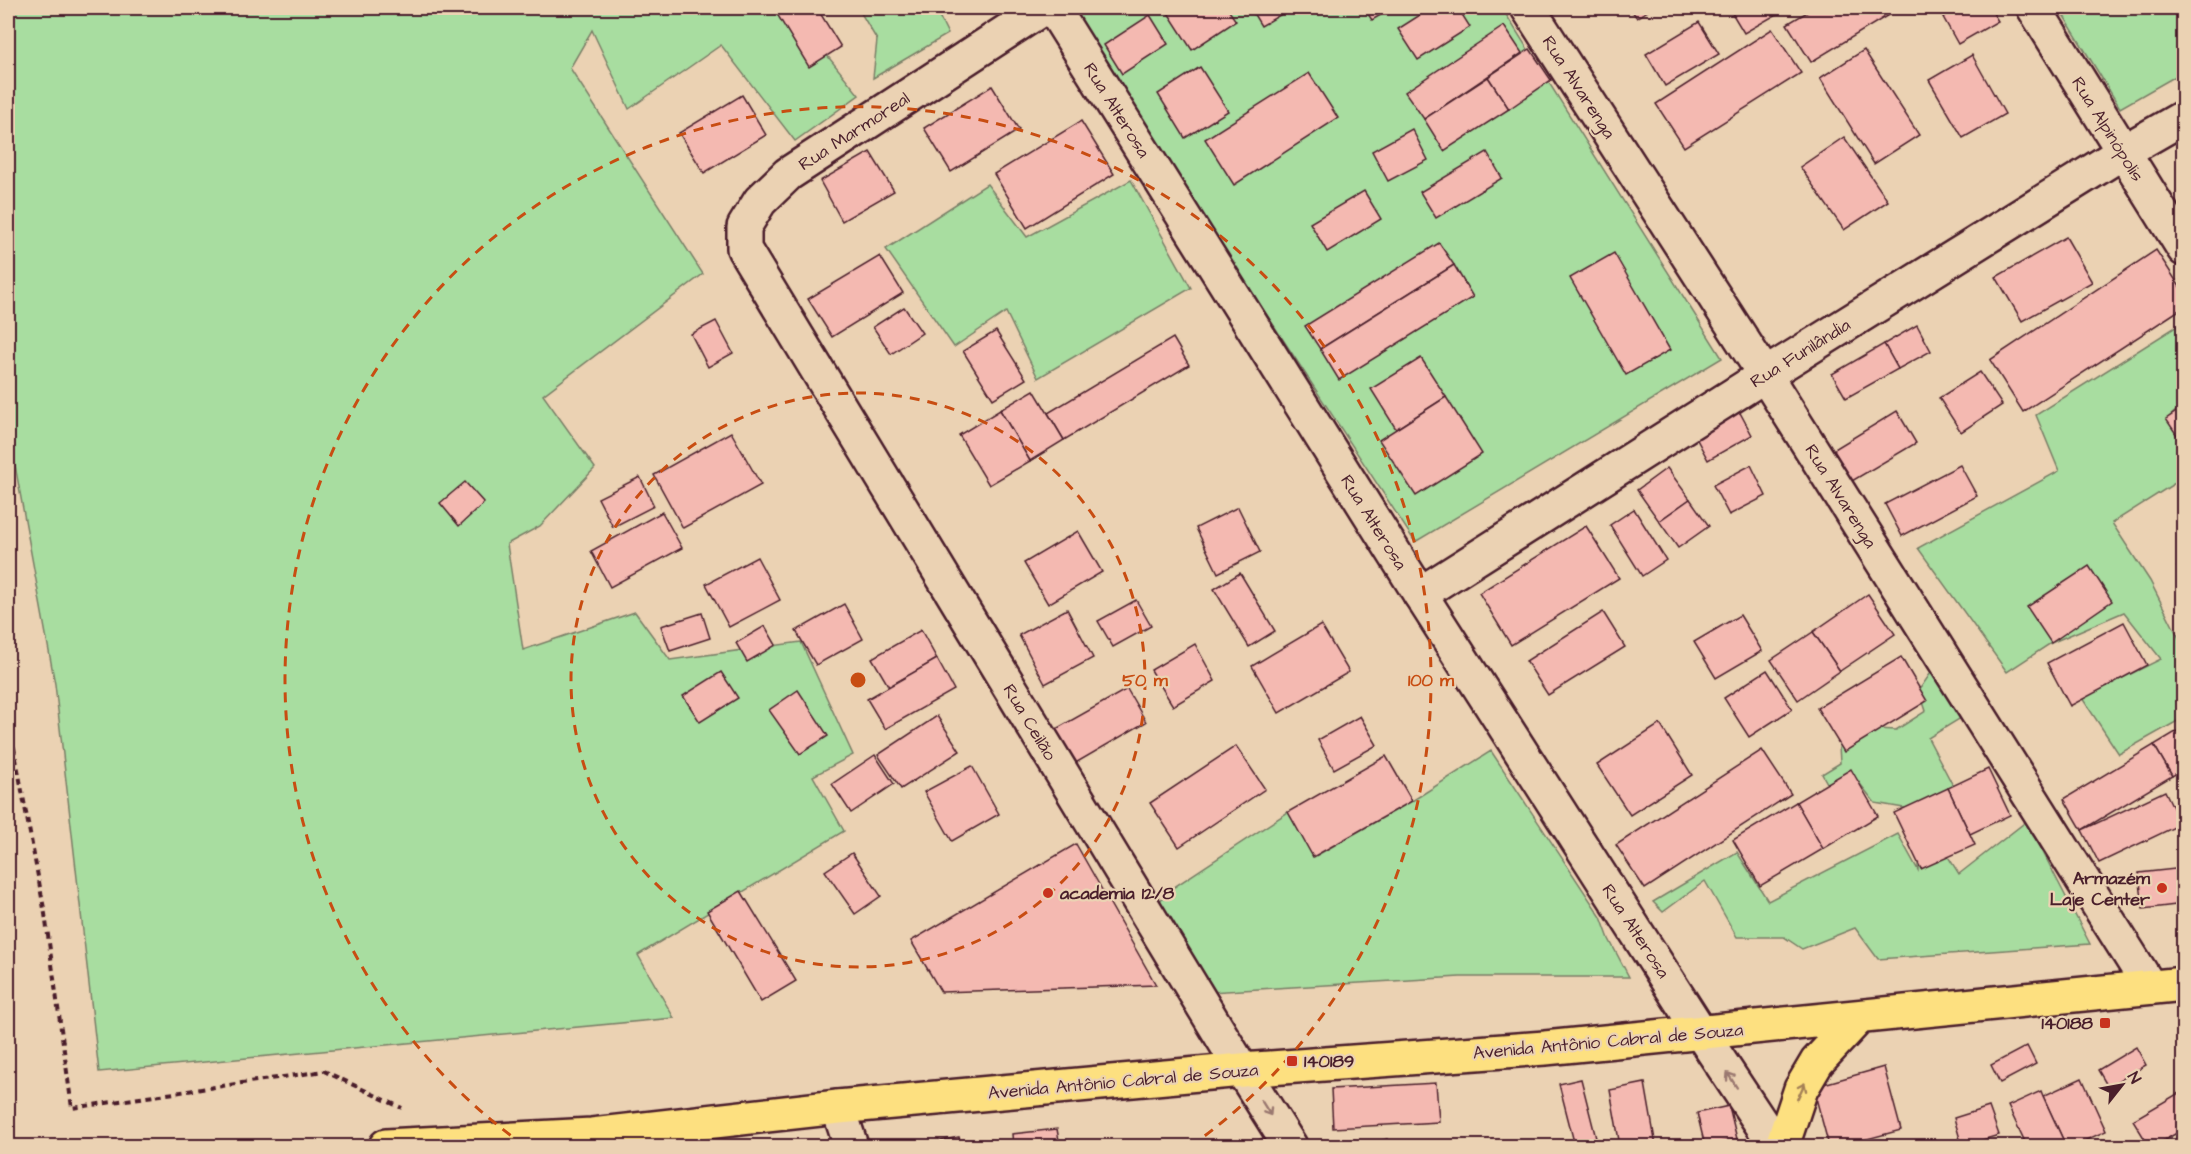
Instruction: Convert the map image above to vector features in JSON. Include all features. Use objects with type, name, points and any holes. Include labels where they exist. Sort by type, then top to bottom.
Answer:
[{"type":"main road","name":"Avenida Antônio Cabral de Souza","points":[[386,1146],[592,1135],[838,1107],[1242,1070],[1545,1048],[2184,984]]},
{"type":"main road","points":[[1782,1146],[1801,1089],[1817,1062],[1858,1018]]},
{"type":"street","name":"Rua Marmoreal","points":[[772,297],[744,249],[744,227],[760,201],[788,174],[1043,8]]},
{"type":"street","name":"Rua Alterosa","points":[[1053,8],[1420,594],[1776,1146]]},
{"type":"street","name":"Rua Alvarenga","points":[[1528,8],[1765,375],[2150,987]]},
{"type":"street","name":"Rua Alpinópolis","points":[[2034,8],[2184,249]]},
{"type":"street","name":"Rua Funilândia","points":[[1420,594],[1765,375],[2123,152],[2184,117]]},
{"type":"street","name":"Rua Ceilão","points":[[772,297],[1290,1146]]},
{"type":"street","points":[[838,1107],[850,1146]]},
{"type":"path","points":[[8,716],[45,914],[72,1108],[324,1071],[410,1111]]},
{"type":"green space","points":[[8,8],[789,8],[859,95],[795,141],[721,45],[629,109],[592,30],[570,68],[703,274],[543,395],[595,468],[540,526],[507,544],[523,650],[635,612],[670,660],[801,642],[853,755],[813,776],[844,831],[638,955],[674,1018],[99,1072],[55,684],[8,427]]},
{"type":"green space","points":[[858,8],[935,8],[948,34],[873,78],[877,40]]},
{"type":"green space","points":[[1072,8],[1502,8],[1722,358],[1415,542],[1068,10]]},
{"type":"green space","points":[[2059,8],[2183,8],[2183,72],[2120,108]]},
{"type":"green space","points":[[1131,180],[1191,288],[1038,378],[1006,312],[954,347],[886,249],[987,184],[1027,237]]},
{"type":"green space","points":[[2182,323],[2184,325],[2183,404],[2167,419],[2183,444],[2183,478],[2112,523],[2150,581],[2183,646],[2183,718],[2119,754],[2082,698],[2161,659],[2124,612],[2051,643],[2007,672],[1918,548],[2059,471],[2036,415]]},
{"type":"green space","points":[[1937,664],[1955,695],[1961,718],[1928,738],[1959,797],[1921,811],[1875,803],[1857,780],[1831,790],[1822,774],[1840,763],[1838,727],[1896,730],[1926,711],[1919,690]]},
{"type":"green space","points":[[1491,751],[1601,917],[1609,939],[1629,977],[1460,977],[1210,992],[1159,902],[1168,891],[1288,812],[1314,857],[1412,801]]},
{"type":"green space","points":[[2027,821],[2090,944],[1878,959],[1855,928],[1802,949],[1784,937],[1737,937],[1705,881],[1663,912],[1653,902],[1737,852],[1768,901],[1898,834],[1918,870],[1918,853],[1942,847],[1959,874]]},
{"type":"building","points":[[787,8],[817,8],[841,47],[809,67],[777,14]]},
{"type":"building","points":[[1165,8],[1227,8],[1236,21],[1192,50]]},
{"type":"building","points":[[1250,8],[1292,8],[1261,26]]},
{"type":"building","points":[[1364,8],[1393,8],[1372,20]]},
{"type":"building","points":[[1431,8],[1458,8],[1470,27],[1418,60],[1398,29]]},
{"type":"building","points":[[1630,8],[1652,8],[1637,18]]},
{"type":"building","points":[[1729,8],[1785,8],[1786,9],[1744,33]]},
{"type":"building","points":[[1814,8],[1900,8],[1811,62],[1787,24]]},
{"type":"building","points":[[1961,8],[1990,8],[1998,21],[1958,44],[1943,17]]},
{"type":"building","points":[[1150,15],[1168,44],[1122,74],[1104,45]]},
{"type":"building","points":[[1699,22],[1719,54],[1665,86],[1646,54]]},
{"type":"building","points":[[1504,26],[1522,53],[1424,119],[1405,92]]},
{"type":"building","points":[[1772,29],[1801,73],[1684,147],[1656,104]]},
{"type":"building","points":[[1530,49],[1551,80],[1509,109],[1488,77]]},
{"type":"building","points":[[1864,50],[1919,135],[1874,164],[1820,78]]},
{"type":"building","points":[[1972,55],[2005,114],[1963,138],[1929,80]]},
{"type":"building","points":[[1200,67],[1228,111],[1185,138],[1158,94]]},
{"type":"building","points":[[1309,73],[1338,118],[1234,185],[1205,139]]},
{"type":"building","points":[[1488,77],[1509,109],[1444,151],[1424,119]]},
{"type":"building","points":[[992,86],[1019,130],[951,172],[924,128]]},
{"type":"building","points":[[742,95],[766,135],[704,173],[679,133]]},
{"type":"building","points":[[1081,121],[1114,174],[1027,228],[994,174]]},
{"type":"building","points":[[1412,129],[1428,160],[1388,181],[1372,151]]},
{"type":"building","points":[[1844,137],[1888,201],[1844,230],[1800,167]]},
{"type":"building","points":[[870,152],[894,191],[842,221],[820,181]]},
{"type":"building","points":[[1487,152],[1502,178],[1436,218],[1420,192]]},
{"type":"building","points":[[1364,191],[1381,219],[1327,252],[1310,223]]},
{"type":"building","points":[[2066,237],[2092,282],[2022,321],[1996,277]]},
{"type":"building","points":[[1439,243],[1454,265],[1320,349],[1305,326]]},
{"type":"building","points":[[2156,250],[2184,293],[2184,307],[2023,412],[1990,360]]},
{"type":"building","points":[[1614,253],[1670,350],[1626,375],[1570,278]]},
{"type":"building","points":[[880,256],[903,293],[832,337],[808,299]]},
{"type":"building","points":[[1454,265],[1473,297],[1339,380],[1320,349]]},
{"type":"building","points":[[904,307],[922,333],[891,354],[873,327]]},
{"type":"building","points":[[716,321],[733,353],[708,367],[691,334]]},
{"type":"building","points":[[1917,325],[1931,351],[1898,369],[1884,344]]},
{"type":"building","points":[[996,331],[1026,379],[993,399],[963,351]]},
{"type":"building","points":[[1173,338],[1189,365],[1064,440],[1048,413]]},
{"type":"building","points":[[1884,344],[1898,369],[1846,398],[1832,374]]},
{"type":"building","points":[[1421,358],[1446,397],[1396,429],[1371,389]]},
{"type":"building","points":[[1980,372],[2002,405],[1961,432],[1939,398]]},
{"type":"building","points":[[1034,390],[1064,440],[1030,461],[1000,410]]},
{"type":"building","points":[[1446,397],[1482,454],[1416,496],[1379,440]]},
{"type":"building","points":[[2184,407],[2184,444],[2183,444],[2166,419]]},
{"type":"building","points":[[1738,409],[1752,435],[1708,460],[1694,434]]},
{"type":"building","points":[[1000,410],[1030,461],[989,485],[959,435]]},
{"type":"building","points":[[1897,411],[1916,443],[1852,481],[1833,450]]},
{"type":"building","points":[[731,432],[761,485],[683,528],[654,475]]},
{"type":"building","points":[[1751,465],[1766,496],[1729,515],[1713,485]]},
{"type":"building","points":[[1960,465],[1977,496],[1902,536],[1885,504]]},
{"type":"building","points":[[1667,468],[1690,499],[1659,521],[1637,490]]},
{"type":"building","points":[[640,477],[654,506],[613,527],[598,498]]},
{"type":"building","points":[[465,482],[484,503],[459,526],[440,503]]},
{"type":"building","points":[[2184,491],[2184,506],[2177,495]]},
{"type":"building","points":[[1690,499],[1709,526],[1678,548],[1659,521]]},
{"type":"building","points":[[1238,507],[1260,552],[1218,573],[1196,528]]},
{"type":"building","points":[[1634,509],[1666,560],[1642,576],[1610,525]]},
{"type":"building","points":[[662,512],[682,548],[610,587],[591,551]]},
{"type":"building","points":[[1586,526],[1619,578],[1511,645],[1479,593]]},
{"type":"building","points":[[1078,531],[1102,572],[1048,604],[1024,563]]},
{"type":"building","points":[[757,557],[780,600],[729,627],[706,584]]},
{"type":"building","points":[[2184,564],[2184,578],[2177,567]]},
{"type":"building","points":[[2089,566],[2112,601],[2051,643],[2027,607]]},
{"type":"building","points":[[1240,573],[1275,631],[1249,647],[1214,589]]},
{"type":"building","points":[[1868,594],[1895,634],[1840,671],[1813,632]]},
{"type":"building","points":[[1136,600],[1151,626],[1113,647],[1098,621]]},
{"type":"building","points":[[844,604],[863,639],[816,665],[796,631]]},
{"type":"building","points":[[1067,609],[1093,658],[1045,684],[1019,635]]},
{"type":"building","points":[[1603,612],[1625,647],[1548,695],[1526,661]]},
{"type":"building","points":[[702,613],[710,638],[670,651],[661,626]]},
{"type":"building","points":[[1740,615],[1762,651],[1716,678],[1694,642]]},
{"type":"building","points":[[2124,622],[2147,665],[2070,706],[2047,663]]},
{"type":"building","points":[[1321,625],[1349,672],[1279,713],[1252,666]]},
{"type":"building","points":[[765,626],[776,645],[747,662],[736,643]]},
{"type":"building","points":[[921,630],[937,659],[889,687],[872,658]]},
{"type":"building","points":[[1813,632],[1840,671],[1798,700],[1771,660]]},
{"type":"building","points":[[1195,644],[1215,681],[1173,706],[1151,670]]},
{"type":"building","points":[[1901,657],[1927,701],[1844,752],[1817,708]]},
{"type":"building","points":[[937,659],[954,690],[885,729],[867,699]]},
{"type":"building","points":[[1767,670],[1792,709],[1749,737],[1724,698]]},
{"type":"building","points":[[721,672],[738,698],[700,722],[683,696]]},
{"type":"building","points":[[1127,689],[1146,722],[1067,768],[1047,734]]},
{"type":"building","points":[[798,690],[828,736],[800,754],[769,710]]},
{"type":"building","points":[[937,716],[960,751],[901,789],[878,755]]},
{"type":"building","points":[[1360,716],[1377,745],[1334,769],[1318,740]]},
{"type":"building","points":[[1660,724],[1692,775],[1630,815],[1597,765]]},
{"type":"building","points":[[2184,727],[2184,769],[2172,776],[2154,745]]},
{"type":"building","points":[[2154,745],[2172,776],[2082,830],[2064,799]]},
{"type":"building","points":[[1236,746],[1265,789],[1179,847],[1150,803]]},
{"type":"building","points":[[1762,750],[1791,794],[1645,889],[1616,845]]},
{"type":"building","points":[[875,755],[894,784],[851,813],[832,784]]},
{"type":"building","points":[[1386,756],[1412,801],[1313,857],[1288,812]]},
{"type":"building","points":[[972,766],[999,814],[952,841],[924,792]]},
{"type":"building","points":[[1851,769],[1878,816],[1823,849],[1796,802]]},
{"type":"building","points":[[1988,769],[2010,815],[1970,834],[1948,788]]},
{"type":"building","points":[[1948,788],[1975,845],[1921,869],[1894,813]]},
{"type":"building","points":[[2165,791],[2181,824],[2099,863],[2082,830]]},
{"type":"building","points":[[1796,802],[1823,849],[1760,886],[1733,840]]},
{"type":"building","name":"academia 12/8","points":[[1076,844],[1156,985],[941,992],[911,941]]},
{"type":"building","points":[[852,853],[881,896],[855,914],[825,871]]},
{"type":"building","name":"Armazém Laje Center","points":[[2184,868],[2184,904],[2143,909],[2139,873]]},
{"type":"building","points":[[741,891],[796,981],[761,1002],[707,911]]},
{"type":"building","points":[[2027,1046],[2036,1064],[2000,1083],[1991,1065]]},
{"type":"building","points":[[2136,1047],[2146,1065],[2108,1087],[2098,1070]]},
{"type":"building","points":[[1884,1067],[1901,1130],[1841,1146],[1829,1146],[1813,1087]]},
{"type":"building","points":[[2082,1078],[2106,1131],[2073,1146],[2066,1146],[2043,1096]]},
{"type":"building","points":[[1581,1079],[1598,1146],[1575,1146],[1559,1084]]},
{"type":"building","points":[[1436,1083],[1439,1122],[1333,1128],[1331,1089]]},
{"type":"building","points":[[1645,1083],[1656,1146],[1620,1146],[1610,1090]]},
{"type":"building","points":[[2184,1090],[2184,1129],[2154,1146],[2149,1146],[2133,1120]]},
{"type":"building","points":[[2041,1091],[2066,1146],[2027,1146],[2008,1106]]},
{"type":"building","points":[[1729,1106],[1737,1139],[1705,1146],[1697,1113]]},
{"type":"building","points":[[1989,1107],[1999,1135],[1962,1146],[1954,1118]]},
{"type":"building","points":[[1057,1129],[1060,1146],[1013,1146],[1012,1134]]},
{"type":"building","points":[[1267,1136],[1273,1146],[1248,1146]]},
{"type":"building","points":[[959,1137],[961,1146],[925,1146],[925,1144]]},
{"type":"building","points":[[1387,1139],[1389,1146],[1364,1146]]},
{"type":"place","name":"Armazém Laje Center","points":[[2162,888]]},
{"type":"place","name":"academia 12/8","points":[[1048,893]]},
{"type":"place","name":"140188","points":[[2105,1023]]},
{"type":"place","name":"140189","points":[[1292,1061]]}]
